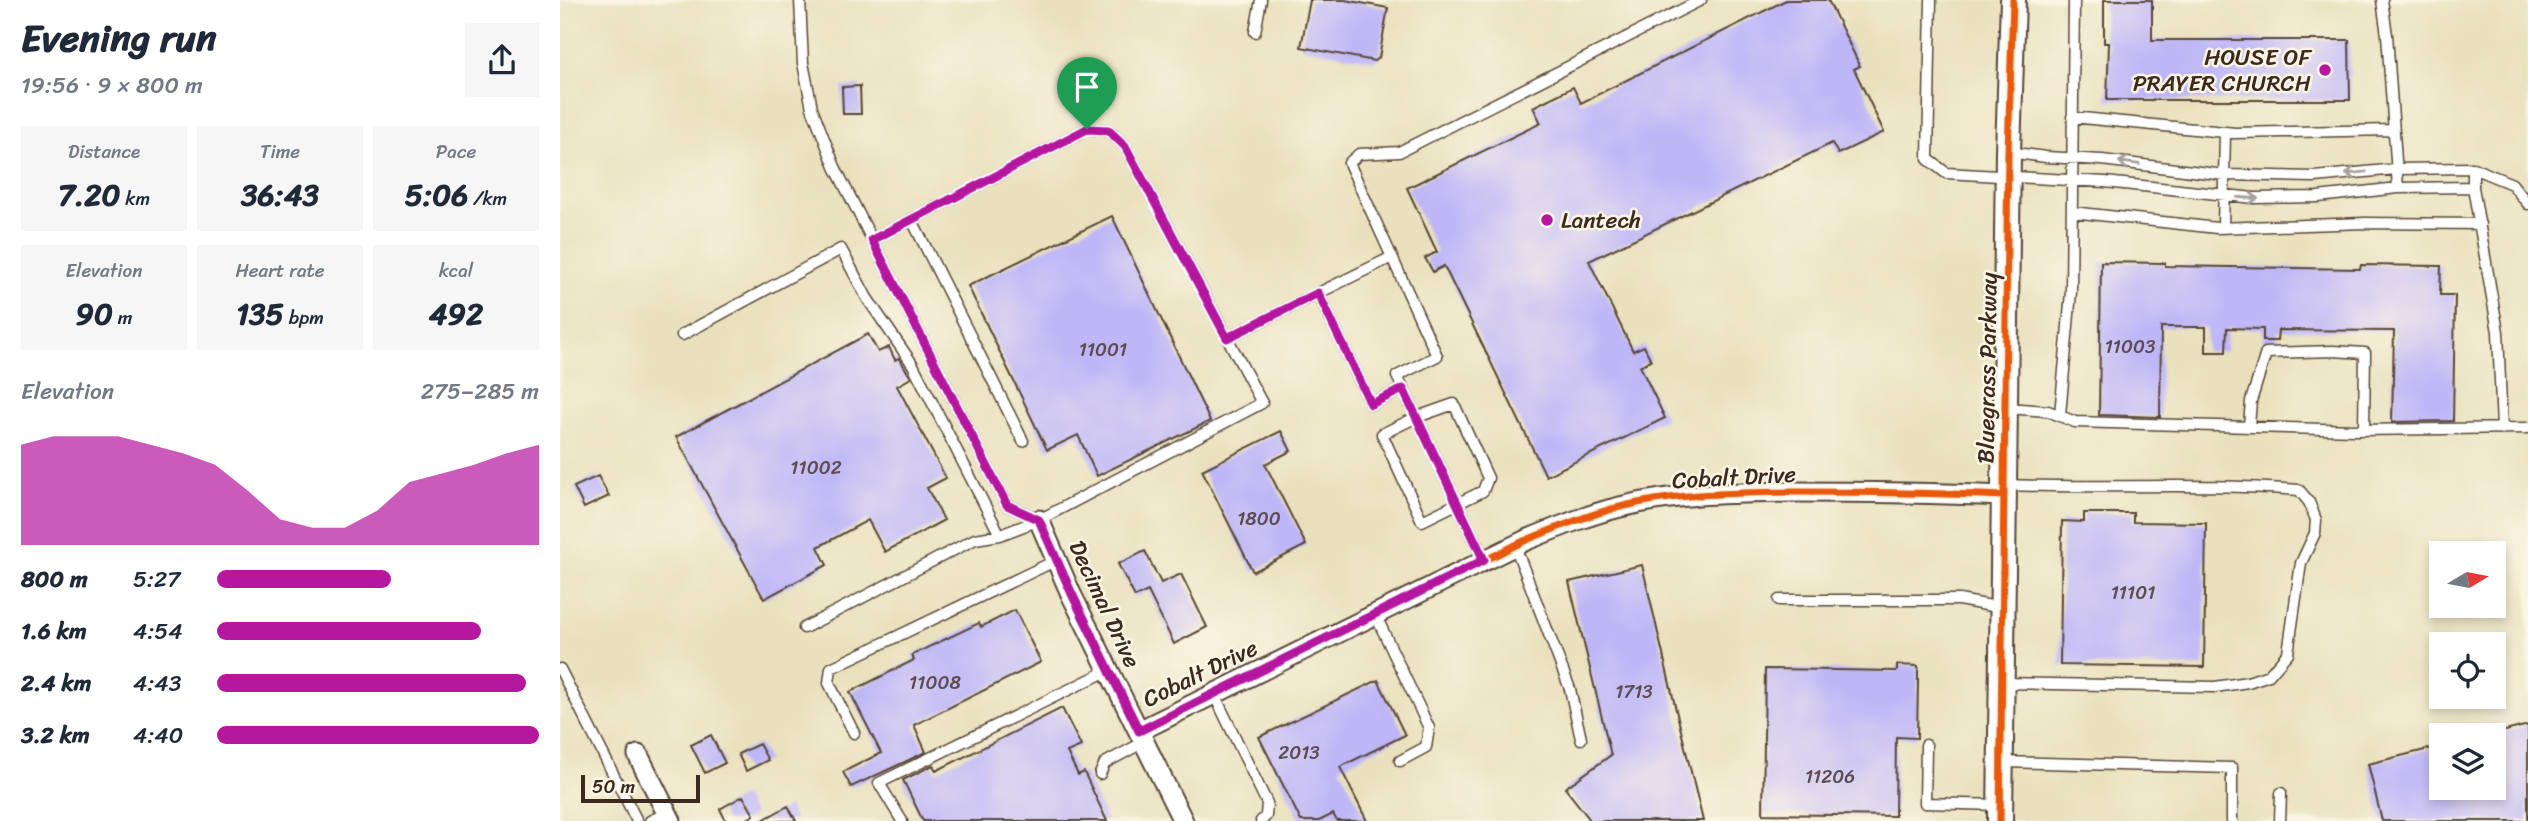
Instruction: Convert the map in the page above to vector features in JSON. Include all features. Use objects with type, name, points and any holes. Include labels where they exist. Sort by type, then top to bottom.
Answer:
[{"type":"street","name":"Bluegrass Parkway","points":[[2000,813],[2008,152],[2013,0]]},
{"type":"street","name":"Cobalt Drive","points":[[1142,737],[1214,694],[1484,560],[1562,525],[1621,506],[1689,495],[2005,491]]},
{"type":"street","name":"Decimal Drive","points":[[1039,520],[1072,594],[1183,821]]},
{"type":"street","points":[[638,755],[663,818]]},
{"type":"lane","points":[[800,0],[803,63],[812,108],[835,167],[1007,505],[1039,520]]},
{"type":"lane","points":[[1255,32],[1261,0]]},
{"type":"lane","points":[[1484,560],[1397,376],[1437,356],[1349,163],[1359,154],[1399,152],[1700,0]]},
{"type":"lane","points":[[1931,0],[1928,159],[1946,173],[2071,180],[2286,199],[2398,188],[2473,187]]},
{"type":"lane","points":[[2060,415],[2071,292],[2074,0]]},
{"type":"lane","points":[[2382,0],[2398,188]]},
{"type":"lane","points":[[2072,117],[2225,132],[2394,130]]},
{"type":"lane","points":[[804,628],[975,538],[1000,535],[1039,520],[1262,403],[1125,146],[1108,130],[1087,129],[872,240]]},
{"type":"lane","points":[[2223,228],[2225,132]]},
{"type":"lane","points":[[2008,152],[2225,175],[2315,177],[2396,169],[2473,168],[2512,184],[2528,204]]},
{"type":"lane","points":[[2473,168],[2473,187],[2498,332],[2502,429]]},
{"type":"lane","points":[[2072,212],[2223,228],[2365,223],[2480,224]]},
{"type":"lane","points":[[912,220],[1023,441]]},
{"type":"lane","points":[[682,335],[842,249],[867,298],[913,365],[1000,535]]},
{"type":"lane","points":[[1227,338],[1392,257]]},
{"type":"lane","points":[[1318,293],[1371,404],[1403,389]]},
{"type":"lane","points":[[2249,426],[2251,401],[2266,353],[2333,351],[2365,353],[2364,430]]},
{"type":"lane","points":[[1454,404],[1488,478],[1483,491],[1457,503],[1422,521],[1382,434],[1417,417],[1454,404]]},
{"type":"lane","points":[[2006,408],[2048,411],[2075,422],[2364,430],[2528,428]]},
{"type":"lane","points":[[2002,682],[2215,687],[2248,682],[2269,675],[2288,653],[2301,563],[2315,533],[2316,520],[2309,502],[2299,490],[2254,486],[2066,487],[2005,491]]},
{"type":"lane","points":[[1515,546],[1570,689],[1581,739]]},
{"type":"lane","points":[[854,733],[829,683],[831,668],[1057,559]]},
{"type":"lane","points":[[1779,600],[1959,600],[2003,608]]},
{"type":"lane","points":[[1375,614],[1429,728],[1426,747],[1400,761]]},
{"type":"lane","points":[[560,668],[637,821]]},
{"type":"lane","points":[[902,821],[879,783],[1109,670]]},
{"type":"lane","points":[[1214,694],[1267,803],[1266,816],[1261,821]]},
{"type":"lane","points":[[1100,774],[1105,763],[1142,737]]},
{"type":"lane","points":[[1927,746],[1925,803],[2000,813]]},
{"type":"lane","points":[[2001,762],[2232,768],[2232,821]]},
{"type":"lane","points":[[2280,821],[2281,793]]},
{"type":"building","points":[[1310,0],[1345,0],[1388,8],[1379,58],[1374,61],[1301,47]]},
{"type":"building","name":"Lantech","points":[[1786,0],[1828,0],[1860,66],[1854,69],[1884,132],[1838,154],[1832,143],[1589,261],[1633,351],[1644,346],[1651,360],[1640,366],[1665,418],[1546,476],[1444,266],[1433,272],[1425,258],[1437,252],[1407,188],[1541,123],[1533,107],[1573,87],[1581,103]]},
{"type":"building","points":[[2104,0],[2152,0],[2152,40],[2349,40],[2350,100],[2107,100],[2109,43],[2104,43]]},
{"type":"building","points":[[860,86],[861,114],[843,114],[842,87]]},
{"type":"building","points":[[1112,216],[1210,421],[1097,476],[1078,435],[1047,450],[968,286]]},
{"type":"building","points":[[2101,262],[2165,263],[2165,266],[2360,269],[2361,265],[2441,266],[2440,295],[2455,295],[2453,421],[2392,422],[2394,331],[2278,330],[2277,341],[2263,341],[2263,329],[2227,328],[2226,352],[2206,352],[2206,327],[2161,327],[2160,417],[2099,415]]},
{"type":"building","points":[[868,334],[878,352],[889,347],[895,360],[899,358],[911,378],[897,386],[946,478],[927,488],[944,520],[885,552],[868,520],[818,547],[827,565],[764,599],[676,437]]},
{"type":"building","points":[[1281,431],[1291,451],[1265,464],[1306,545],[1253,572],[1202,470]]},
{"type":"building","points":[[598,476],[609,496],[584,508],[574,487]]},
{"type":"building","points":[[2084,513],[2133,513],[2133,522],[2206,523],[2204,667],[2060,665],[2062,521],[2084,522]]},
{"type":"building","points":[[1145,551],[1161,583],[1181,574],[1207,627],[1174,644],[1148,591],[1135,597],[1118,564]]},
{"type":"building","points":[[1642,565],[1703,821],[1591,821],[1565,788],[1611,755],[1569,582]]},
{"type":"building","points":[[1015,610],[1041,662],[914,725],[926,752],[851,787],[843,772],[881,753],[850,692],[914,660],[912,655],[979,623],[981,627]]},
{"type":"building","points":[[1897,665],[1918,666],[1918,681],[1917,738],[1896,737],[1895,816],[1763,814],[1765,669],[1897,671]]},
{"type":"building","points":[[1378,680],[1405,735],[1340,767],[1367,821],[1337,821],[1333,814],[1319,821],[1301,821],[1259,737]]},
{"type":"building","points":[[1062,708],[1081,746],[1067,752],[1078,775],[1084,772],[1107,821],[923,821],[903,780],[933,765],[936,771]]},
{"type":"building","points":[[2528,725],[2528,821],[2382,821],[2368,764],[2429,749],[2429,800],[2506,800],[2506,731]]},
{"type":"building","points":[[711,735],[725,763],[705,773],[691,745]]},
{"type":"building","points":[[759,744],[768,760],[746,771],[738,754]]},
{"type":"building","points":[[743,796],[754,815],[744,821],[726,821],[720,809]]},
{"type":"building","points":[[788,806],[796,821],[761,821]]},
{"type":"cycle path","points":[[2000,821],[2008,152],[2013,0]]},
{"type":"cycle path","points":[[1139,731],[1524,541],[1608,510],[1641,502],[1726,493],[1844,492],[2004,496]]},
{"type":"place","name":"HOUSE OF PRAYER CHURCH","points":[[2325,70]]},
{"type":"place","name":"Lantech","points":[[1547,220]]},
{"type":"route","points":[[1087,129],[1108,130],[1125,146],[1227,338],[1318,293],[1371,404],[1403,389],[1484,560],[1139,731],[1039,520],[1007,505],[872,240],[1087,129]]}]
